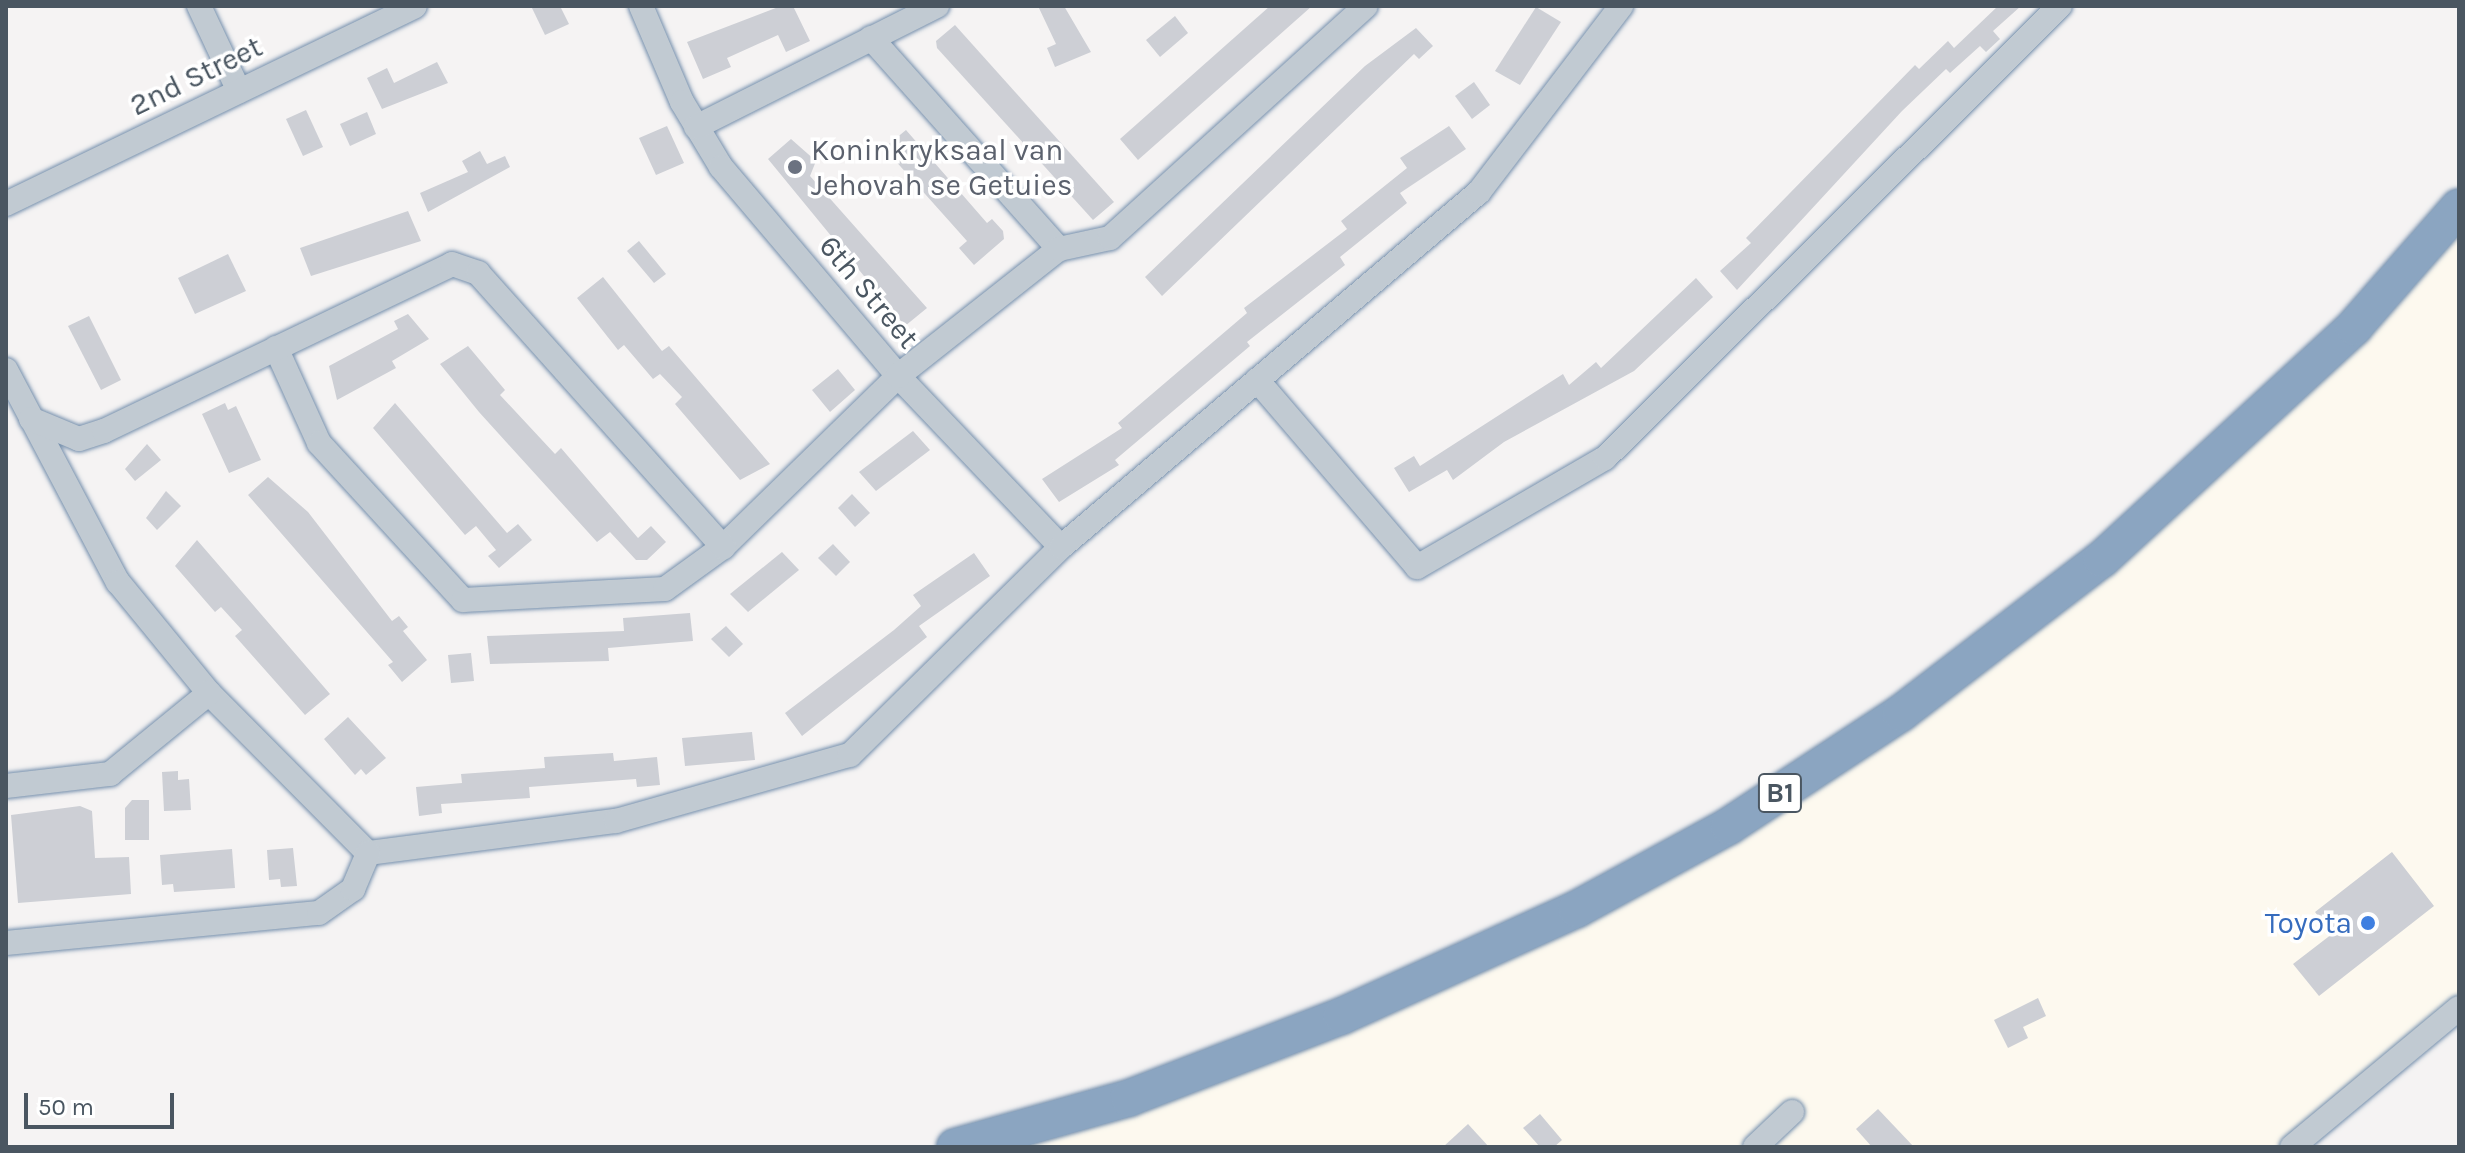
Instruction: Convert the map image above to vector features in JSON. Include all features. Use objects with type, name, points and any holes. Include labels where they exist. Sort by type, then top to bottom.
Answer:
[{"type":"highway","name":"B1","points":[[955,1147],[1129,1098],[1342,1016],[1577,909],[1729,826],[1901,713],[2102,559],[2354,327],[2459,207]]},
{"type":"street","points":[[199,6],[239,91]]},
{"type":"street","name":"2nd Street","points":[[6,204],[415,6]]},
{"type":"street","name":"6th Street","points":[[641,6],[696,127],[721,167],[898,376],[1061,547]]},
{"type":"street","points":[[696,127],[937,6]]},
{"type":"street","points":[[276,348],[319,443],[463,600],[665,589],[723,547],[898,376],[1059,249],[1110,238],[1366,6]]},
{"type":"street","points":[[368,853],[616,821],[850,755],[1061,547],[1479,192],[1621,6]]},
{"type":"street","points":[[1257,380],[1417,567],[1605,458],[2060,6]]},
{"type":"street","points":[[871,38],[1059,249]]},
{"type":"street","points":[[31,419],[79,439],[452,264],[478,273],[723,547]]},
{"type":"street","points":[[6,370],[118,582],[209,693],[368,853]]},
{"type":"street","points":[[6,786],[110,774],[209,693]]},
{"type":"street","points":[[6,943],[319,913],[353,889],[368,853]]},
{"type":"street","points":[[2292,1147],[2459,1008]]},
{"type":"street","points":[[1755,1147],[1792,1112]]},
{"type":"shaded area","points":[[2459,207],[2459,1008],[2292,1147],[955,1147],[1577,909],[2102,559]]},
{"type":"building","points":[[531,6],[560,6],[569,24],[545,35]]},
{"type":"building","points":[[781,6],[793,6],[810,41],[786,52],[778,35],[727,58],[731,67],[703,79],[687,42]]},
{"type":"building","points":[[1038,6],[1064,6],[1091,52],[1055,67],[1047,48],[1056,44]]},
{"type":"building","points":[[1270,6],[1312,6],[1138,160],[1120,139]]},
{"type":"building","points":[[1998,6],[2021,6],[1993,31],[2000,39],[1986,52],[1980,46],[1950,73],[1946,69],[1902,111],[1737,290],[1720,271],[1751,243],[1746,238],[1915,65],[1919,69],[1948,41],[1954,48]]},
{"type":"building","points":[[1536,7],[1561,22],[1520,85],[1495,71]]},
{"type":"building","points":[[1175,16],[1188,33],[1160,57],[1146,40]]},
{"type":"building","points":[[955,25],[1114,202],[1093,220],[937,48],[936,41]]},
{"type":"building","points":[[1416,28],[1433,46],[1419,59],[1414,54],[1162,296],[1145,277],[1365,66]]},
{"type":"building","points":[[437,62],[448,83],[382,109],[367,78],[387,68],[394,83]]},
{"type":"building","points":[[1474,82],[1490,105],[1472,119],[1455,96]]},
{"type":"building","points":[[306,110],[323,147],[303,156],[286,119]]},
{"type":"building","points":[[367,112],[376,134],[350,146],[340,124]]},
{"type":"building","points":[[667,126],[684,163],[656,175],[639,138]]},
{"type":"building","points":[[1449,126],[1466,149],[1400,193],[1407,203],[1340,257],[1345,265],[1247,342],[1250,346],[1115,460],[1119,465],[1059,502],[1042,479],[1122,428],[1118,423],[1247,313],[1244,308],[1347,229],[1341,221],[1407,168],[1400,158]]},
{"type":"building","points":[[906,130],[987,223],[992,219],[1003,231],[1004,239],[974,265],[959,248],[967,241],[884,148]]},
{"type":"building","points":[[791,139],[816,161],[810,176],[927,308],[905,326],[768,159]]},
{"type":"building","points":[[480,151],[487,164],[505,156],[510,167],[428,212],[420,193],[468,172],[462,161]]},
{"type":"building","points":[[408,211],[421,241],[311,276],[300,248]]},
{"type":"building","points":[[639,241],[666,274],[654,283],[627,251]]},
{"type":"building","points":[[228,254],[246,291],[195,314],[178,278]]},
{"type":"building","points":[[603,277],[662,351],[669,346],[770,464],[740,480],[675,404],[682,397],[660,374],[653,379],[624,345],[618,350],[577,298]]},
{"type":"building","points":[[1696,278],[1713,297],[1634,371],[1504,442],[1453,480],[1447,470],[1409,492],[1394,468],[1414,456],[1420,466],[1563,374],[1569,385],[1596,362],[1601,368]]},
{"type":"building","points":[[408,314],[429,339],[392,361],[396,368],[337,400],[329,366],[398,329],[394,321]]},
{"type":"building","points":[[89,316],[121,380],[101,390],[68,326]]},
{"type":"building","points":[[468,346],[505,390],[500,395],[555,454],[561,448],[638,538],[651,526],[666,542],[647,560],[636,560],[610,532],[597,542],[479,412],[440,364]]},
{"type":"building","points":[[838,369],[855,390],[830,412],[812,390]]},
{"type":"building","points":[[225,403],[228,410],[236,406],[261,460],[229,473],[202,414]]},
{"type":"building","points":[[395,403],[507,533],[518,524],[532,540],[499,568],[488,556],[496,550],[476,526],[465,535],[373,428]]},
{"type":"building","points":[[913,431],[930,450],[876,491],[859,472]]},
{"type":"building","points":[[147,444],[161,460],[135,481],[125,469]]},
{"type":"building","points":[[268,477],[308,512],[392,621],[399,616],[408,627],[403,631],[427,660],[402,682],[388,665],[393,662],[248,495]]},
{"type":"building","points":[[166,491],[181,506],[157,530],[146,518]]},
{"type":"building","points":[[852,494],[870,513],[855,527],[838,508]]},
{"type":"building","points":[[197,540],[330,694],[305,715],[235,636],[242,630],[221,607],[215,612],[175,566]]},
{"type":"building","points":[[833,544],[850,562],[836,576],[818,558]]},
{"type":"building","points":[[782,552],[799,570],[748,612],[730,594]]},
{"type":"building","points":[[974,553],[990,576],[919,626],[927,637],[802,736],[785,713],[921,606],[913,595]]},
{"type":"building","points":[[690,613],[693,641],[608,648],[609,661],[490,664],[487,636],[624,631],[623,618]]},
{"type":"building","points":[[726,626],[743,644],[729,657],[711,639]]},
{"type":"building","points":[[471,653],[474,681],[451,683],[448,655]]},
{"type":"building","points":[[348,717],[386,758],[366,775],[361,769],[355,775],[324,739]]},
{"type":"building","points":[[752,732],[755,760],[685,766],[682,738]]},
{"type":"building","points":[[613,753],[614,761],[657,757],[660,785],[637,787],[636,779],[529,787],[530,798],[441,804],[442,813],[419,816],[416,787],[462,783],[461,774],[545,768],[544,757]]},
{"type":"building","points":[[178,771],[178,780],[189,779],[191,810],[164,811],[162,772]]},
{"type":"building","points":[[132,800],[149,800],[149,840],[125,840],[125,808]]},
{"type":"building","points":[[80,806],[92,811],[95,858],[129,857],[131,894],[18,903],[11,815]]},
{"type":"building","points":[[293,848],[297,886],[281,887],[280,879],[269,880],[267,850]]},
{"type":"building","points":[[232,849],[235,888],[174,892],[173,884],[162,885],[160,855]]},
{"type":"building","name":"Toyota","points":[[2392,852],[2434,906],[2319,996],[2293,964],[2332,934],[2315,912]]},
{"type":"building","points":[[2038,998],[2046,1016],[2023,1027],[2028,1038],[2008,1048],[1994,1020]]},
{"type":"building","points":[[1878,1109],[1914,1147],[1872,1147],[1856,1129]]},
{"type":"building","points":[[1540,1114],[1562,1140],[1554,1147],[1540,1147],[1523,1128]]},
{"type":"building","points":[[1468,1124],[1489,1147],[1443,1147]]},
{"type":"place","name":"Koninkryksaal van Jehovah se Getuies","points":[[795,167]]},
{"type":"place","name":"Toyota","points":[[2368,923]]}]
